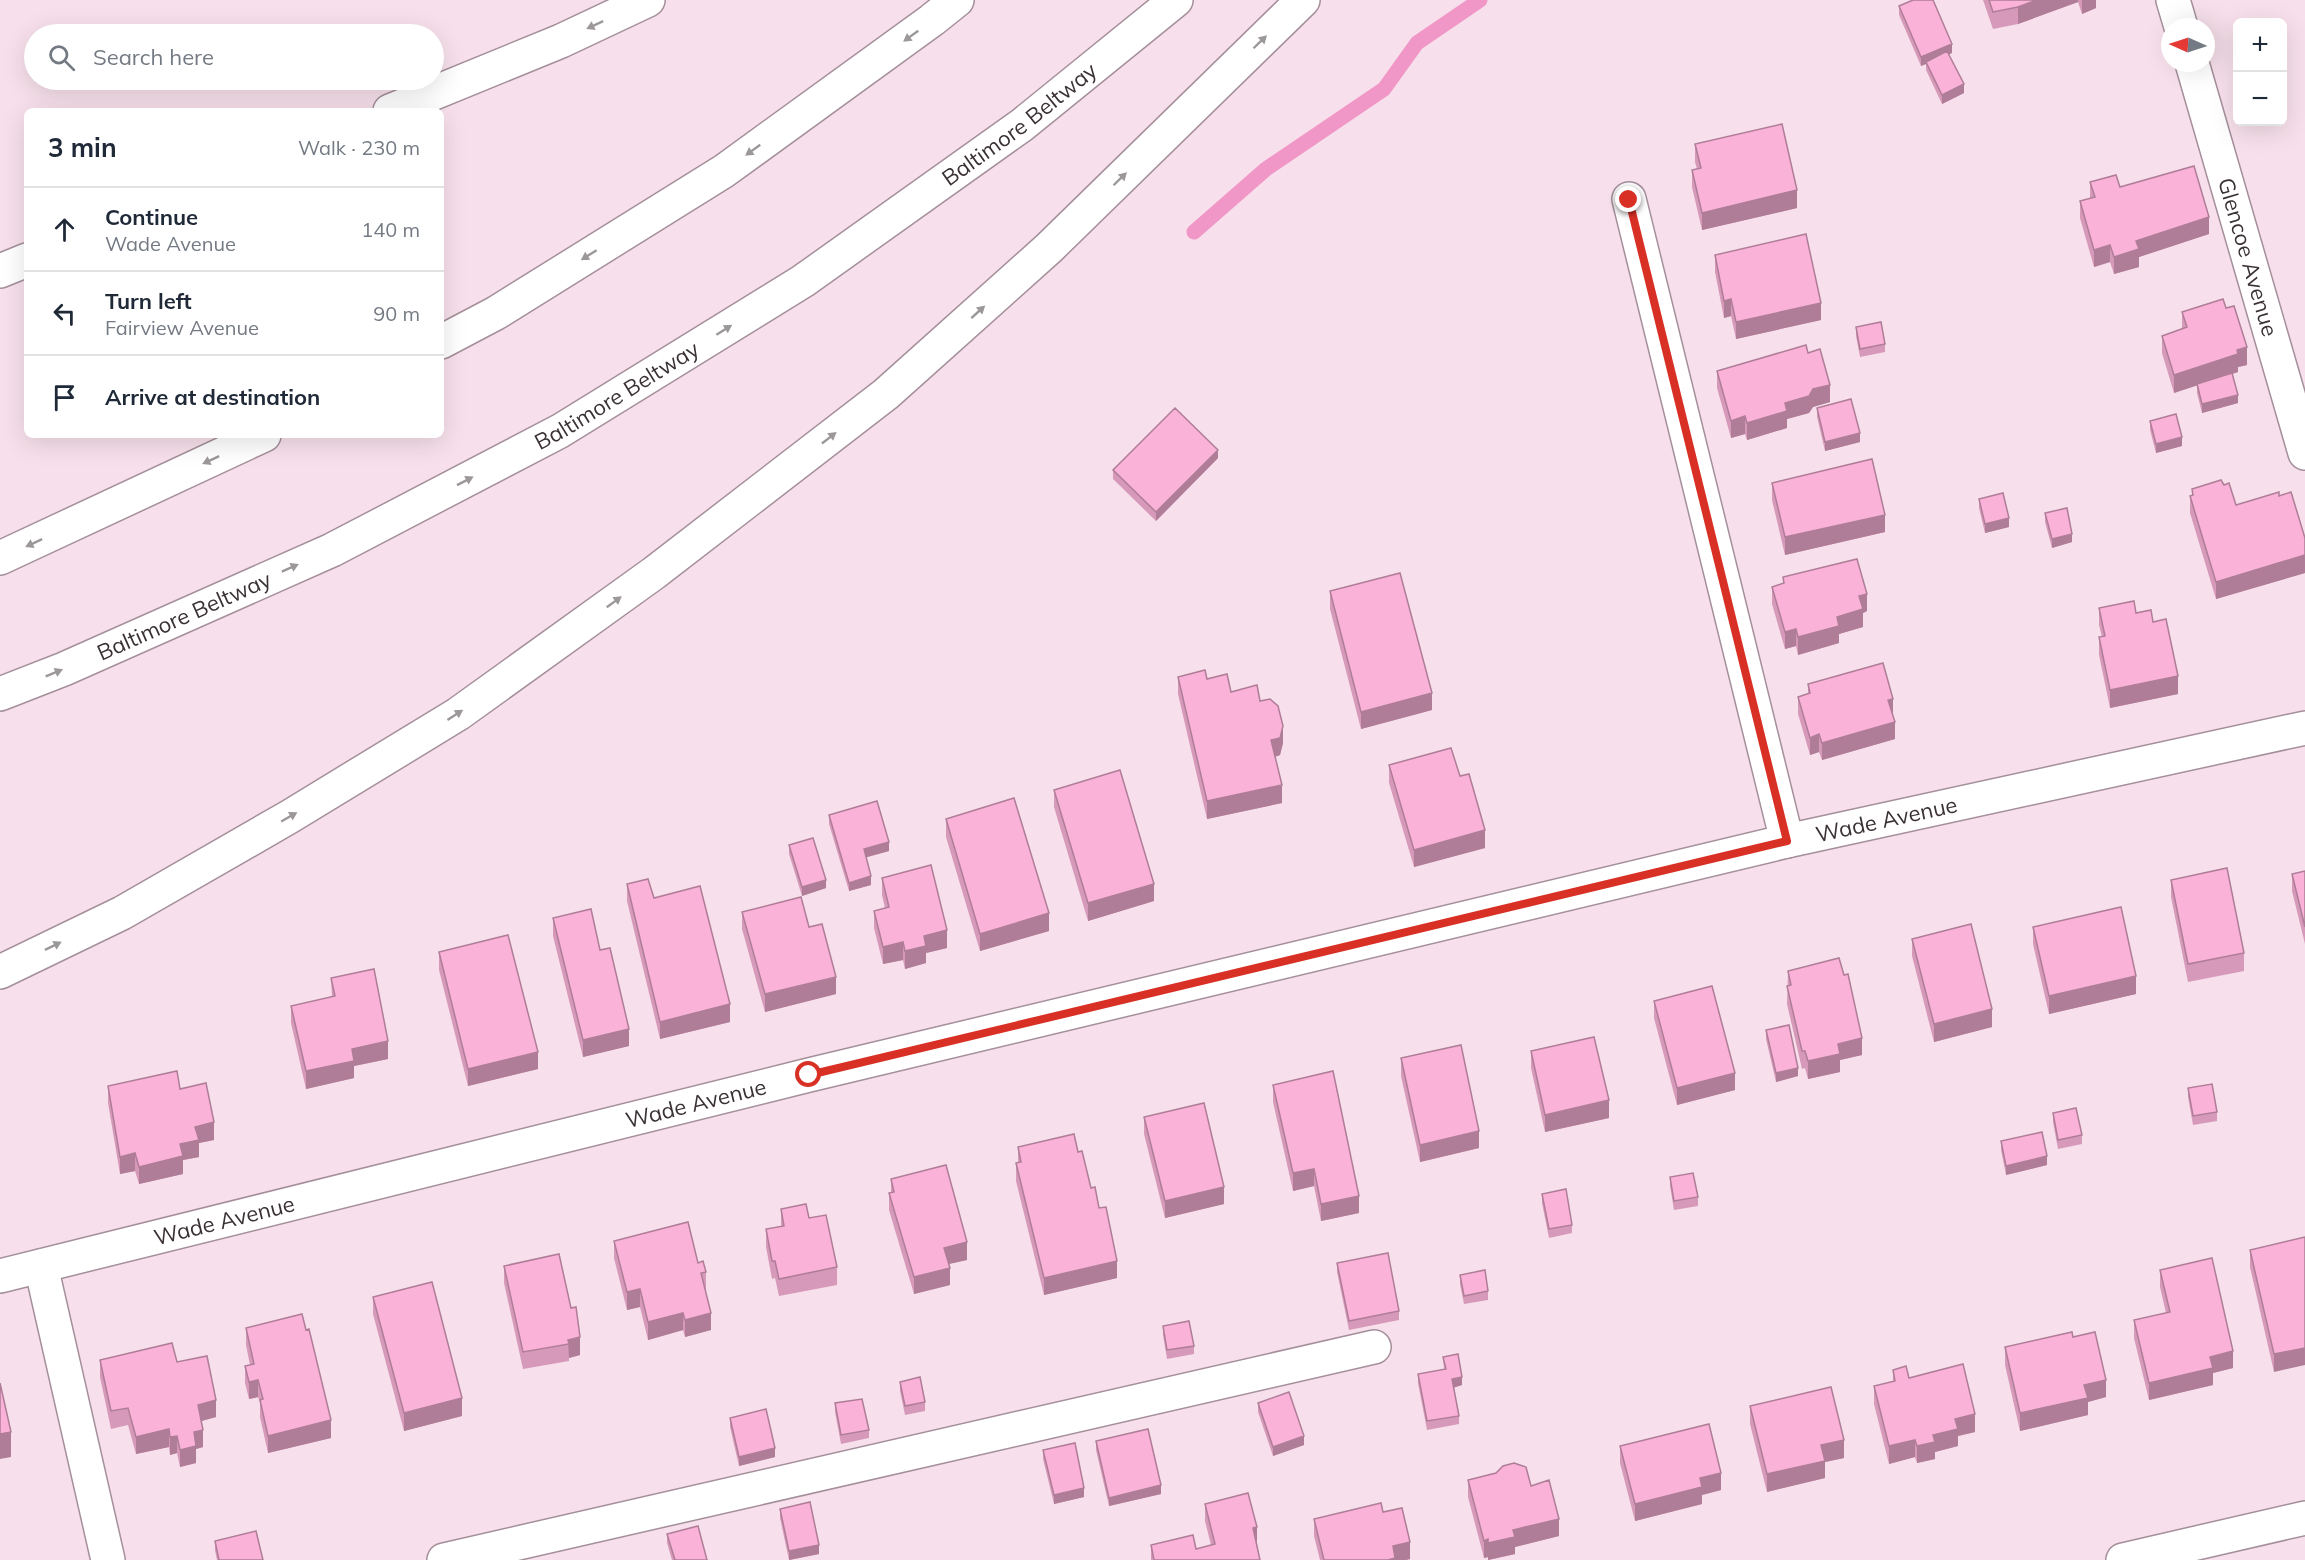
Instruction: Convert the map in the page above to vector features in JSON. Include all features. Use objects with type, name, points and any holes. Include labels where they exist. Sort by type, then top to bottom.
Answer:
[{"type":"main road","points":[[444,89],[561,41],[648,0]]},
{"type":"main road","points":[[444,340],[496,313],[724,171],[957,0]]},
{"type":"main road","name":"Baltimore Beltway","points":[[0,694],[64,669],[332,550],[560,431],[803,282],[1022,125],[1176,0]]},
{"type":"main road","points":[[0,972],[122,913],[309,805],[458,714],[654,573],[886,394],[1049,248],[1303,0]]},
{"type":"main road","points":[[2173,0],[2178,18]]},
{"type":"main road","name":"Glencoe Avenue","points":[[2195,72],[2305,453]]},
{"type":"main road","points":[[397,108],[441,90]]},
{"type":"main road","points":[[1629,200],[1787,841]]},
{"type":"main road","points":[[0,271],[24,261]]},
{"type":"main road","points":[[0,558],[258,438]]},
{"type":"main road","name":"Wade Avenue","points":[[0,1276],[809,1075],[1787,841],[2305,728]]},
{"type":"main road","points":[[41,1266],[108,1560]]},
{"type":"main road","points":[[444,1560],[1374,1347]]},
{"type":"main road","points":[[2123,1560],[2305,1518]]},
{"type":"building","points":[[1913,0],[1933,0],[1952,44],[1921,57],[1899,6]]},
{"type":"building","points":[[1989,0],[2037,0],[1993,12]]},
{"type":"building","points":[[1947,51],[1964,84],[1942,95],[1926,62]]},
{"type":"building","points":[[1782,124],[1797,190],[1702,213],[1692,170],[1701,168],[1695,144]]},
{"type":"building","points":[[2194,166],[2209,217],[2136,241],[2139,249],[2114,257],[2110,245],[2094,250],[2080,201],[2095,197],[2090,182],[2116,175],[2120,187]]},
{"type":"building","points":[[1806,234],[1821,303],[1736,322],[1731,299],[1724,301],[1715,255]]},
{"type":"building","points":[[2223,299],[2226,308],[2234,306],[2247,347],[2237,350],[2238,354],[2174,375],[2162,336],[2187,327],[2182,312]]},
{"type":"building","points":[[1881,322],[1885,344],[1860,349],[1856,327]]},
{"type":"building","points":[[1806,345],[1808,353],[1820,349],[1830,385],[1813,389],[1809,396],[1785,403],[1787,411],[1747,423],[1745,416],[1731,421],[1717,371]]},
{"type":"building","points":[[2232,373],[2238,395],[2202,404],[2197,384]]},
{"type":"building","points":[[1851,399],[1860,433],[1825,442],[1817,408]]},
{"type":"building","points":[[1175,408],[1218,450],[1156,512],[1113,470]]},
{"type":"building","points":[[2176,414],[2182,437],[2156,444],[2150,421]]},
{"type":"building","points":[[1872,459],[1885,515],[1785,537],[1772,483]]},
{"type":"building","points":[[2221,480],[2224,485],[2229,483],[2236,505],[2279,492],[2279,496],[2291,492],[2305,538],[2305,555],[2216,582],[2190,496],[2193,495],[2192,489]]},
{"type":"building","points":[[2003,493],[2009,518],[1985,524],[1979,499]]},
{"type":"building","points":[[2067,508],[2072,534],[2052,539],[2045,513]]},
{"type":"building","points":[[1857,559],[1867,594],[1859,596],[1863,609],[1837,617],[1839,626],[1798,637],[1796,629],[1785,632],[1772,587],[1784,583],[1783,577]]},
{"type":"building","points":[[1400,573],[1432,693],[1361,712],[1330,591]]},
{"type":"building","points":[[2134,601],[2136,613],[2151,610],[2153,622],[2166,619],[2178,676],[2110,690],[2099,637],[2105,636],[2099,608]]},
{"type":"building","points":[[1883,663],[1893,699],[1888,700],[1895,722],[1822,743],[1819,734],[1810,738],[1798,697],[1810,693],[1808,684]]},
{"type":"building","points":[[1205,670],[1207,679],[1227,674],[1231,692],[1257,685],[1260,701],[1270,699],[1278,706],[1283,726],[1280,738],[1271,740],[1282,785],[1207,801],[1178,677]]},
{"type":"building","points":[[1451,748],[1460,776],[1469,774],[1485,830],[1414,850],[1389,765]]},
{"type":"building","points":[[1120,770],[1154,884],[1088,903],[1054,790]]},
{"type":"building","points":[[1014,798],[1049,913],[980,934],[946,819]]},
{"type":"building","points":[[877,801],[889,842],[864,849],[871,876],[849,883],[829,815]]},
{"type":"building","points":[[813,838],[826,880],[802,887],[789,845]]},
{"type":"building","points":[[931,865],[947,930],[924,936],[926,946],[905,951],[903,942],[883,947],[874,911],[889,907],[882,878]]},
{"type":"building","points":[[2227,868],[2244,953],[2188,964],[2171,880]]},
{"type":"building","points":[[2305,871],[2305,927],[2292,874]]},
{"type":"building","points":[[648,879],[654,898],[700,886],[730,1004],[660,1022],[627,884]]},
{"type":"building","points":[[801,897],[809,927],[822,924],[836,977],[765,994],[742,912]]},
{"type":"building","points":[[2121,907],[2136,976],[2049,996],[2033,927]]},
{"type":"building","points":[[591,909],[600,950],[610,948],[629,1029],[583,1040],[553,918]]},
{"type":"building","points":[[1971,924],[1992,1009],[1934,1024],[1912,939]]},
{"type":"building","points":[[508,935],[538,1052],[468,1069],[439,952]]},
{"type":"building","points":[[1839,958],[1844,975],[1848,974],[1862,1038],[1838,1044],[1840,1054],[1808,1061],[1805,1051],[1802,1051],[1787,986],[1791,985],[1788,971]]},
{"type":"building","points":[[374,969],[388,1041],[352,1049],[354,1061],[306,1071],[291,1006],[335,996],[331,978]]},
{"type":"building","points":[[1712,986],[1735,1073],[1677,1088],[1654,1001]]},
{"type":"building","points":[[1789,1025],[1798,1068],[1776,1073],[1766,1030]]},
{"type":"building","points":[[1594,1037],[1609,1100],[1545,1115],[1531,1051]]},
{"type":"building","points":[[1461,1045],[1479,1131],[1420,1145],[1401,1058]]},
{"type":"building","points":[[177,1071],[180,1089],[206,1083],[214,1122],[195,1127],[199,1140],[180,1144],[183,1156],[139,1167],[135,1153],[120,1157],[108,1086]]},
{"type":"building","points":[[1333,1071],[1359,1196],[1321,1204],[1314,1169],[1293,1173],[1273,1085]]},
{"type":"building","points":[[2212,1084],[2217,1112],[2193,1116],[2188,1088]]},
{"type":"building","points":[[1204,1103],[1224,1187],[1165,1201],[1144,1117]]},
{"type":"building","points":[[2076,1108],[2082,1135],[2058,1140],[2053,1113]]},
{"type":"building","points":[[2042,1132],[2047,1156],[2006,1166],[2001,1141]]},
{"type":"building","points":[[1074,1134],[1078,1152],[1082,1151],[1091,1188],[1095,1187],[1099,1208],[1106,1207],[1117,1261],[1044,1278],[1016,1163],[1021,1162],[1018,1147]]},
{"type":"building","points":[[946,1165],[967,1242],[944,1248],[950,1268],[914,1277],[889,1193],[894,1192],[891,1179]]},
{"type":"building","points":[[1693,1173],[1698,1197],[1674,1201],[1670,1177]]},
{"type":"building","points":[[1566,1189],[1572,1225],[1549,1229],[1542,1194]]},
{"type":"building","points":[[806,1204],[809,1218],[826,1215],[837,1267],[779,1279],[775,1261],[772,1261],[766,1229],[784,1226],[781,1209]]},
{"type":"building","points":[[688,1222],[698,1263],[703,1261],[706,1272],[701,1273],[711,1313],[685,1320],[683,1313],[648,1322],[640,1289],[627,1292],[614,1241]]},
{"type":"building","points":[[2305,1237],[2305,1348],[2274,1354],[2250,1250]]},
{"type":"building","points":[[1388,1253],[1399,1311],[1349,1321],[1337,1263]]},
{"type":"building","points":[[559,1254],[571,1308],[576,1307],[580,1337],[568,1340],[569,1344],[523,1352],[504,1266]]},
{"type":"building","points":[[2212,1258],[2233,1351],[2210,1357],[2213,1368],[2149,1383],[2134,1320],[2170,1312],[2160,1270]]},
{"type":"building","points":[[1485,1270],[1488,1291],[1464,1296],[1460,1275]]},
{"type":"building","points":[[432,1282],[462,1398],[404,1413],[373,1297]]},
{"type":"building","points":[[302,1314],[306,1330],[309,1329],[331,1420],[268,1436],[258,1380],[249,1382],[245,1366],[254,1364],[246,1328]]},
{"type":"building","points":[[1189,1321],[1194,1346],[1167,1350],[1163,1326]]},
{"type":"building","points":[[2072,1332],[2073,1337],[2095,1332],[2106,1380],[2084,1385],[2088,1398],[2020,1413],[2005,1347]]},
{"type":"building","points":[[172,1343],[177,1362],[207,1356],[216,1400],[198,1405],[203,1430],[194,1432],[196,1446],[180,1450],[177,1436],[170,1437],[169,1429],[136,1437],[128,1408],[111,1411],[100,1360]]},
{"type":"building","points":[[1458,1354],[1462,1377],[1452,1379],[1459,1416],[1427,1421],[1418,1374],[1446,1369],[1443,1357]]},
{"type":"building","points":[[1963,1364],[1975,1414],[1955,1419],[1958,1429],[1933,1435],[1935,1442],[1917,1446],[1915,1440],[1889,1446],[1874,1386],[1895,1381],[1893,1370],[1906,1366],[1909,1378]]},
{"type":"building","points":[[920,1377],[925,1402],[905,1406],[900,1382]]},
{"type":"building","points":[[0,1383],[11,1432],[0,1434]]},
{"type":"building","points":[[1831,1387],[1844,1440],[1821,1445],[1825,1461],[1767,1474],[1750,1406]]},
{"type":"building","points":[[1289,1392],[1304,1436],[1273,1447],[1258,1403]]},
{"type":"building","points":[[862,1399],[869,1430],[841,1435],[835,1403]]},
{"type":"building","points":[[766,1409],[775,1448],[739,1457],[730,1418]]},
{"type":"building","points":[[1709,1424],[1721,1473],[1700,1478],[1702,1487],[1635,1504],[1620,1446]]},
{"type":"building","points":[[1148,1429],[1161,1485],[1109,1498],[1096,1441]]},
{"type":"building","points":[[1075,1443],[1084,1488],[1054,1495],[1043,1450]]},
{"type":"building","points":[[1514,1463],[1526,1467],[1531,1486],[1549,1480],[1559,1519],[1513,1530],[1515,1537],[1488,1543],[1488,1539],[1484,1541],[1468,1480],[1496,1473],[1503,1466]]},
{"type":"building","points":[[1248,1493],[1257,1527],[1253,1528],[1260,1560],[1154,1560],[1151,1545],[1193,1535],[1196,1549],[1215,1544],[1205,1504]]},
{"type":"building","points":[[810,1502],[819,1545],[789,1551],[780,1509]]},
{"type":"building","points":[[1381,1503],[1383,1512],[1402,1508],[1410,1542],[1393,1546],[1395,1558],[1388,1560],[1324,1560],[1314,1519]]},
{"type":"building","points":[[698,1526],[707,1560],[675,1560],[667,1534]]},
{"type":"building","points":[[256,1531],[263,1560],[219,1560],[215,1541]]},
{"type":"waterway","points":[[1194,232],[1266,169],[1384,89],[1417,43],[1480,0]]},
{"type":"route","points":[[809,1075],[1787,841],[1629,200]]}]
